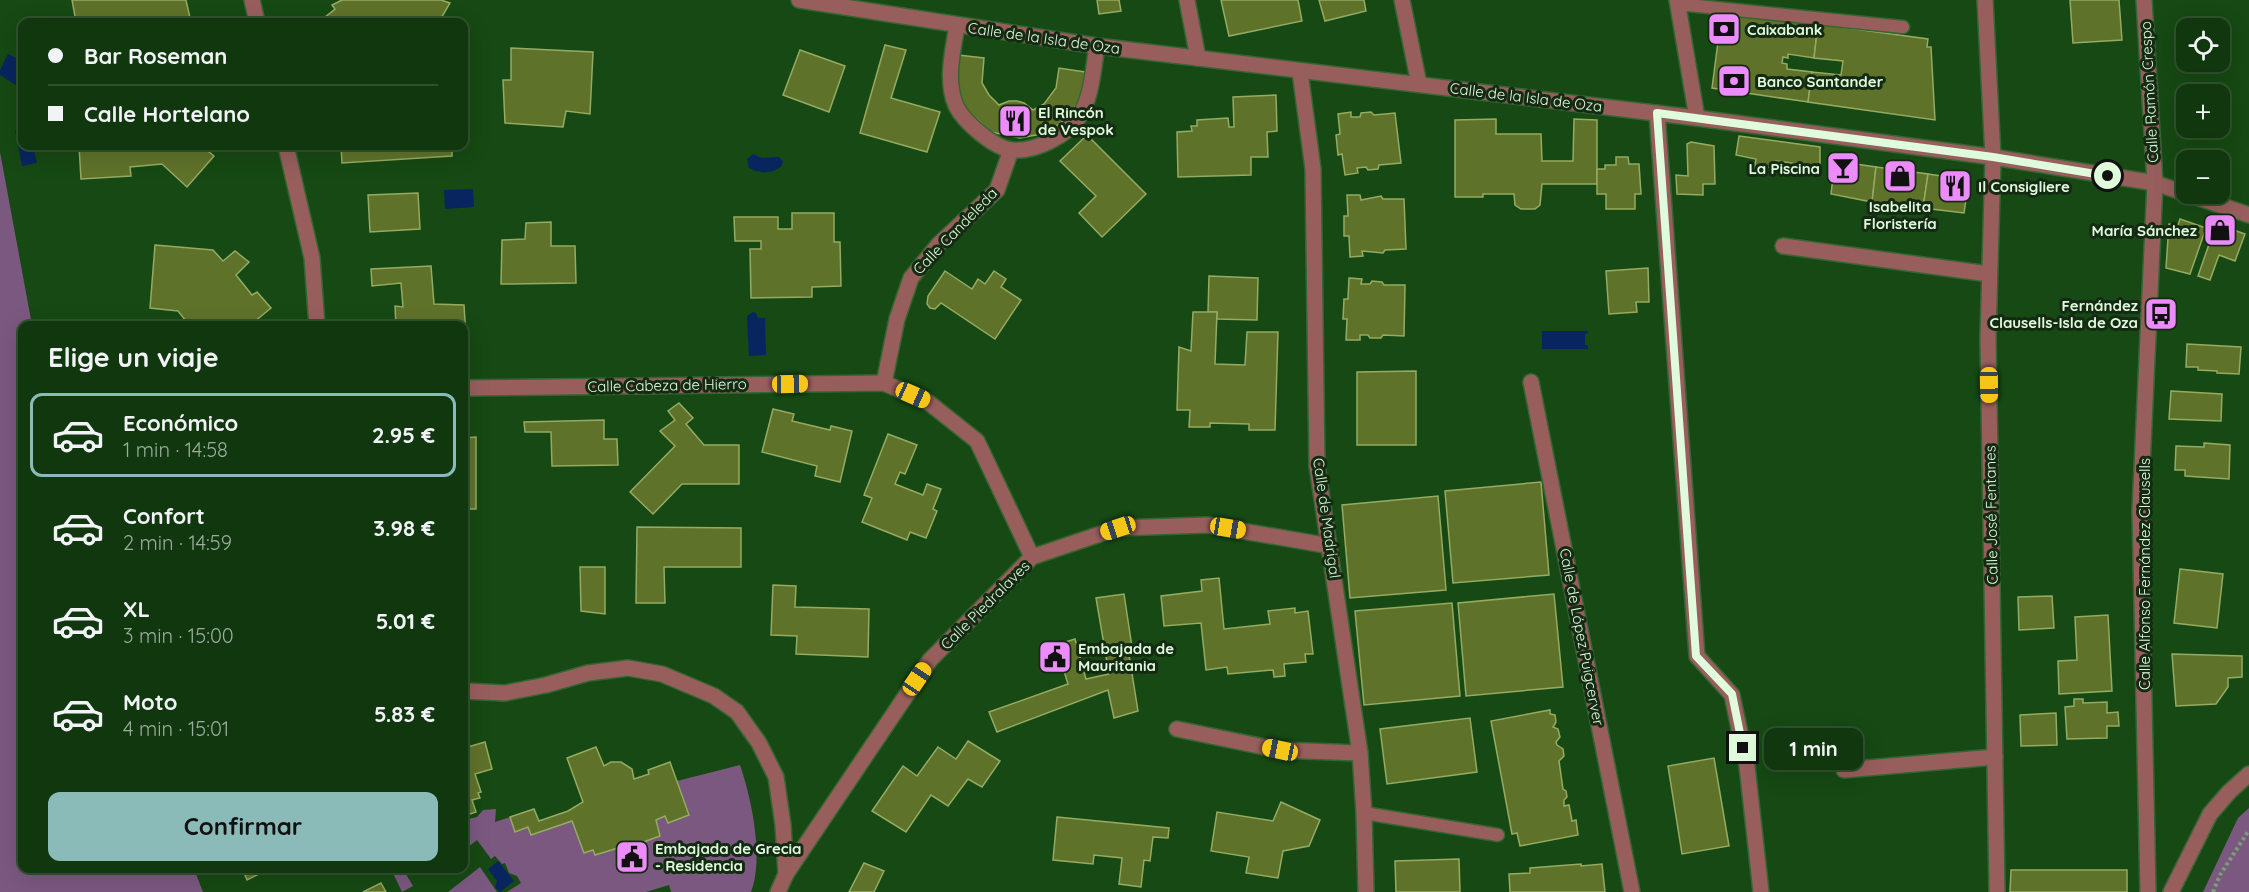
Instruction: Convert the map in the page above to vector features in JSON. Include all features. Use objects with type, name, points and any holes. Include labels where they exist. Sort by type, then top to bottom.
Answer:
[{"type":"street","points":[[252,0],[256,18]]},
{"type":"street","name":"Calle de la Isla de Oza","points":[[799,0],[882,6],[957,25],[1097,46],[1657,113],[1993,157],[2155,183],[2249,215]]},
{"type":"street","points":[[1186,0],[1198,58]]},
{"type":"street","points":[[1402,0],[1419,84]]},
{"type":"street","name":"Calle José Fentanes","points":[[1985,0],[1993,157],[1988,338],[1997,892]]},
{"type":"street","name":"Calle Ramón Crespo","points":[[2144,0],[2155,183]]},
{"type":"street","points":[[1677,2],[1697,118]]},
{"type":"street","points":[[957,25],[950,72],[956,105],[965,121],[986,138],[1011,150],[1037,147],[1054,139],[1065,132],[1078,118],[1090,90],[1097,46]]},
{"type":"street","name":"Calle de Madrigal","points":[[1300,72],[1314,169],[1317,466],[1360,753],[1365,813],[1366,892]]},
{"type":"street","points":[[1657,113],[1696,656],[1732,694],[1747,766],[1761,892]]},
{"type":"street","points":[[287,150],[312,258],[317,321]]},
{"type":"street","name":"Calle Candeleda","points":[[884,382],[897,319],[911,278],[939,244],[997,190],[1011,150]]},
{"type":"street","name":"Calle Alfonso Fernández Clausells","points":[[2148,892],[2140,511],[2155,183]]},
{"type":"street","points":[[1783,246],[1989,273]]},
{"type":"street","name":"Calle Cabeza de Hierro","points":[[468,388],[884,382],[928,402],[977,441],[1032,557]]},
{"type":"street","name":"Calle de López Puigcerver","points":[[1531,382],[1632,892]]},
{"type":"street","name":"Calle Piedralaves","points":[[778,892],[786,874],[930,660],[1032,557],[1118,528],[1208,525],[1330,546]]},
{"type":"street","points":[[468,691],[506,693],[588,673],[628,668],[662,674],[714,696],[737,712],[759,743],[776,777],[783,825],[786,874]]},
{"type":"street","points":[[1178,729],[1280,750],[1360,753]]},
{"type":"street","points":[[1844,770],[1995,757]]},
{"type":"street","points":[[2171,892],[2210,814],[2249,774]]},
{"type":"lane","points":[[1677,2],[1903,27]]},
{"type":"lane","points":[[1365,813],[1498,836]]},
{"type":"path","points":[[2213,892],[2220,875],[2249,830]]},
{"type":"shaded area","points":[[0,152],[31,321],[18,321],[18,873],[196,873],[203,892],[0,892]]},
{"type":"shaded area","points":[[740,765],[749,795],[755,829],[756,863],[751,892],[671,892],[669,885],[646,892],[507,892],[521,883],[517,876],[509,873],[505,863],[502,864],[495,856],[491,859],[477,840],[468,847],[468,819],[477,817],[483,810],[496,809],[495,822],[510,817],[515,832],[528,827],[531,834],[572,821],[584,853],[618,848],[619,851],[660,836],[656,820],[665,816],[668,823],[689,815],[677,781]]},
{"type":"shaded area","points":[[2249,808],[2249,892],[2203,892],[2238,818]]},
{"type":"shaded area","points":[[480,867],[497,892],[448,892]]},
{"type":"shaded area","points":[[393,873],[405,873],[413,886],[402,892]]},
{"type":"water","points":[[8,54],[18,59],[18,86],[0,75]]},
{"type":"water","points":[[18,129],[18,145],[15,130]]},
{"type":"water","points":[[19,150],[34,150],[37,163],[22,166]]},
{"type":"water","points":[[753,154],[762,158],[779,157],[783,161],[781,167],[765,172],[749,168],[747,159]]},
{"type":"water","points":[[473,189],[474,207],[445,209],[444,190]]},
{"type":"water","points":[[753,312],[758,318],[765,318],[766,355],[749,356],[747,316]]},
{"type":"water","points":[[1542,331],[1588,331],[1585,334],[1585,345],[1588,345],[1588,349],[1542,349]]},
{"type":"water","points":[[498,861],[514,881],[500,892],[495,887],[497,881],[488,869]]},
{"type":"building","points":[[72,0],[186,0],[190,18],[75,18]]},
{"type":"building","points":[[342,0],[441,0],[450,3],[441,18],[324,18],[335,9],[332,5]]},
{"type":"building","points":[[1097,0],[1119,0],[1121,11],[1099,14]]},
{"type":"building","points":[[1221,0],[1298,0],[1302,21],[1229,36]]},
{"type":"building","points":[[1319,0],[1364,0],[1366,11],[1325,21]]},
{"type":"building","points":[[2070,0],[2119,0],[2122,40],[2073,43]]},
{"type":"building","points":[[1722,11],[1818,24],[1814,58],[1788,54],[1788,58],[1783,57],[1782,63],[1787,64],[1787,69],[1812,72],[1808,102],[1712,88]]},
{"type":"building","points":[[1818,24],[1928,39],[1927,47],[1931,47],[1935,120],[1808,102],[1812,72],[1841,75],[1843,61],[1814,58]]},
{"type":"building","points":[[885,45],[906,50],[891,98],[940,112],[927,152],[860,133]]},
{"type":"building","points":[[511,48],[593,52],[590,114],[566,111],[563,127],[505,123],[503,80],[511,80]]},
{"type":"building","points":[[800,50],[845,66],[829,112],[783,95]]},
{"type":"building","points":[[958,55],[984,58],[982,83],[999,105],[1017,101],[1033,110],[1044,104],[1056,88],[1059,68],[1085,72],[1081,98],[1067,118],[1047,133],[1020,138],[991,132],[968,111],[962,101],[956,79]]},
{"type":"building","points":[[1276,95],[1277,131],[1267,132],[1268,157],[1251,157],[1251,175],[1178,177],[1177,132],[1192,131],[1191,126],[1197,126],[1197,120],[1228,118],[1229,127],[1234,127],[1233,97]]},
{"type":"building","points":[[1351,112],[1351,117],[1360,117],[1361,113],[1371,112],[1374,115],[1395,113],[1401,163],[1379,165],[1378,169],[1357,168],[1358,173],[1345,175],[1342,154],[1338,155],[1336,135],[1340,134],[1338,114]]},
{"type":"building","points":[[1496,119],[1496,134],[1541,134],[1542,161],[1573,161],[1574,119],[1597,120],[1597,184],[1542,184],[1540,205],[1535,209],[1521,209],[1515,205],[1514,194],[1455,197],[1455,120]]},
{"type":"building","points":[[1087,135],[1146,194],[1102,237],[1079,213],[1096,196],[1060,161]]},
{"type":"building","points":[[1739,136],[1820,147],[1820,167],[1776,161],[1776,166],[1754,170],[1756,159],[1736,155]]},
{"type":"building","points":[[1691,142],[1714,146],[1715,184],[1703,184],[1703,195],[1677,194],[1676,175],[1688,176],[1687,144]]},
{"type":"building","points":[[79,150],[207,150],[214,156],[187,187],[162,164],[130,167],[131,176],[81,179]]},
{"type":"building","points":[[341,150],[452,150],[452,156],[342,163]]},
{"type":"building","points":[[1616,157],[1628,157],[1629,164],[1639,164],[1641,194],[1635,194],[1635,209],[1606,209],[1606,194],[1597,194],[1597,169],[1605,169],[1605,165],[1616,165]]},
{"type":"building","points":[[1835,161],[1876,167],[1872,202],[1831,194]]},
{"type":"building","points":[[1876,167],[1928,174],[1923,208],[1872,202]]},
{"type":"building","points":[[1928,174],[1969,180],[1964,213],[1923,208]]},
{"type":"building","points":[[418,193],[420,229],[370,232],[368,195]]},
{"type":"building","points":[[1347,195],[1360,195],[1361,200],[1381,196],[1383,199],[1404,199],[1406,249],[1385,250],[1383,253],[1362,251],[1363,256],[1350,257],[1349,236],[1344,236],[1344,216],[1348,216]]},
{"type":"building","points":[[792,213],[834,213],[834,242],[840,242],[841,286],[812,287],[812,297],[751,298],[750,249],[761,249],[761,241],[735,241],[734,217],[778,217],[778,229],[792,229]]},
{"type":"building","points":[[2180,219],[2206,228],[2190,274],[2166,268],[2169,224],[2178,225]]},
{"type":"building","points":[[551,222],[551,246],[575,246],[576,283],[501,284],[502,240],[525,239],[526,223]]},
{"type":"building","points":[[2216,224],[2245,234],[2235,261],[2219,255],[2210,280],[2198,276]]},
{"type":"building","points":[[155,245],[213,250],[223,261],[235,251],[249,262],[236,275],[252,295],[257,292],[271,308],[255,321],[186,321],[178,311],[150,308]]},
{"type":"building","points":[[431,266],[434,304],[464,305],[465,321],[396,321],[395,306],[403,307],[401,283],[372,286],[371,269]]},
{"type":"building","points":[[1648,268],[1649,302],[1636,302],[1637,312],[1609,314],[1606,271]]},
{"type":"building","points":[[945,271],[972,289],[978,279],[985,284],[994,271],[1006,279],[1001,287],[1021,300],[995,339],[941,303],[935,309],[930,308],[927,304],[928,296]]},
{"type":"building","points":[[1209,276],[1258,278],[1257,320],[1217,319],[1217,312],[1208,312]]},
{"type":"building","points":[[1349,278],[1362,279],[1361,284],[1370,284],[1372,281],[1382,282],[1384,285],[1405,285],[1404,336],[1383,335],[1381,338],[1370,338],[1368,335],[1360,335],[1360,340],[1346,340],[1347,319],[1343,319],[1344,299],[1348,299]]},
{"type":"building","points":[[1193,312],[1217,312],[1215,364],[1245,365],[1247,332],[1278,332],[1275,430],[1249,430],[1249,424],[1210,423],[1210,427],[1189,427],[1190,410],[1177,410],[1179,347],[1191,351]]},
{"type":"building","points":[[2187,344],[2241,347],[2239,374],[2217,373],[2217,371],[2198,370],[2198,367],[2186,367]]},
{"type":"building","points":[[1416,371],[1416,445],[1357,445],[1357,372]]},
{"type":"building","points":[[2171,391],[2222,394],[2221,421],[2169,419]]},
{"type":"building","points":[[679,403],[693,418],[686,424],[704,445],[739,445],[739,484],[682,484],[653,514],[630,492],[675,446],[660,431],[675,420],[668,411]]},
{"type":"building","points":[[773,409],[794,414],[792,421],[830,430],[831,426],[852,431],[840,482],[815,476],[817,466],[762,452]]},
{"type":"building","points":[[604,420],[604,439],[617,439],[618,465],[552,466],[551,432],[525,432],[524,422]]},
{"type":"building","points":[[888,434],[917,445],[905,474],[900,472],[895,484],[923,495],[927,484],[941,489],[933,509],[937,511],[926,538],[910,532],[907,540],[862,522],[872,498],[864,495]]},
{"type":"building","points":[[476,437],[476,509],[468,509],[468,438]]},
{"type":"building","points":[[2204,443],[2230,445],[2229,479],[2185,476],[2185,470],[2175,470],[2176,446],[2204,447]]},
{"type":"building","points":[[1541,482],[1549,575],[1453,583],[1445,491]]},
{"type":"building","points":[[1438,496],[1446,590],[1350,598],[1342,505]]},
{"type":"building","points":[[637,527],[741,528],[741,567],[664,567],[665,603],[636,603]]},
{"type":"building","points":[[580,567],[605,567],[605,614],[581,611]]},
{"type":"building","points":[[2180,569],[2223,574],[2217,628],[2174,623]]},
{"type":"building","points":[[1219,578],[1224,629],[1270,624],[1268,611],[1295,608],[1295,613],[1308,611],[1313,654],[1305,654],[1306,662],[1284,664],[1285,676],[1274,677],[1273,670],[1228,674],[1227,667],[1206,670],[1201,623],[1164,626],[1161,596],[1202,591],[1201,580]]},
{"type":"building","points":[[773,585],[796,586],[795,607],[869,609],[868,657],[796,654],[797,636],[771,635]]},
{"type":"building","points":[[1124,594],[1132,647],[1117,649],[1118,657],[1129,655],[1138,711],[1114,718],[1108,690],[997,732],[989,712],[1068,684],[1056,645],[1075,639],[1086,679],[1109,674],[1096,598]]},
{"type":"building","points":[[1554,594],[1563,687],[1466,696],[1458,603]]},
{"type":"building","points":[[2052,596],[2054,628],[2019,630],[2018,597]]},
{"type":"building","points":[[1452,603],[1460,696],[1364,705],[1355,611]]},
{"type":"building","points":[[2108,615],[2112,691],[2059,694],[2058,661],[2077,660],[2075,617]]},
{"type":"building","points":[[2172,654],[2242,656],[2242,677],[2228,678],[2228,687],[2216,704],[2176,706]]},
{"type":"building","points":[[2074,699],[2083,699],[2083,703],[2107,702],[2107,713],[2118,712],[2119,726],[2107,726],[2107,738],[2067,739],[2065,707],[2074,706]]},
{"type":"building","points":[[1550,710],[1550,714],[1555,715],[1556,722],[1553,727],[1558,729],[1560,737],[1556,742],[1557,745],[1563,749],[1564,756],[1559,761],[1563,789],[1567,797],[1564,800],[1564,806],[1569,805],[1572,821],[1576,820],[1578,835],[1520,846],[1517,833],[1512,834],[1491,721]]},
{"type":"building","points":[[2056,713],[2057,745],[2021,746],[2020,715]]},
{"type":"building","points":[[1470,718],[1477,772],[1387,784],[1380,729]]},
{"type":"building","points":[[968,741],[1000,761],[982,787],[968,779],[948,806],[931,795],[906,832],[872,811],[903,766],[917,776],[938,747],[956,759]]},
{"type":"building","points":[[485,742],[492,769],[475,774],[481,792],[478,793],[480,798],[472,800],[476,812],[468,815],[468,747]]},
{"type":"building","points":[[596,747],[604,766],[611,762],[621,762],[632,769],[634,779],[649,774],[648,770],[670,762],[689,815],[668,823],[665,816],[656,820],[660,836],[619,851],[618,848],[595,855],[593,850],[584,853],[572,821],[531,835],[528,827],[515,832],[510,817],[534,809],[539,821],[568,811],[583,802],[567,758]]},
{"type":"building","points":[[1714,758],[1729,846],[1682,854],[1668,766]]},
{"type":"building","points":[[1281,802],[1320,820],[1309,846],[1283,851],[1278,878],[1246,873],[1249,857],[1211,851],[1217,812],[1273,821]]},
{"type":"building","points":[[1057,817],[1169,828],[1168,838],[1153,837],[1150,861],[1144,860],[1141,887],[1119,884],[1122,858],[1094,855],[1093,864],[1053,860]]},
{"type":"building","points":[[1459,859],[1460,892],[1396,892],[1395,861]]},
{"type":"building","points":[[864,863],[884,871],[874,892],[849,892]]},
{"type":"building","points":[[1581,864],[1581,866],[1602,864],[1605,892],[1510,892],[1509,874],[1530,873],[1530,868]]},
{"type":"building","points":[[2011,870],[2127,870],[2127,892],[2010,892]]},
{"type":"building","points":[[244,873],[261,873],[247,880]]},
{"type":"building","points":[[381,883],[386,892],[363,892]]},
{"type":"place","name":"Caixabank","points":[[1724,29]]},
{"type":"place","name":"Banco Santander","points":[[1734,81]]},
{"type":"place","name":"El Rincón de Vespok","points":[[1015,121]]},
{"type":"place","name":"La Piscina","points":[[1843,168]]},
{"type":"place","name":"Isabelita Floristería","points":[[1900,176]]},
{"type":"place","name":"Il Consigliere","points":[[1955,186]]},
{"type":"place","name":"María Sánchez","points":[[2220,230]]},
{"type":"place","name":"Fernández Clausells-Isla de Oza","points":[[2161,314]]},
{"type":"place","name":"Embajada de Mauritania","points":[[1055,657]]},
{"type":"place","name":"Embajada de Grecia - Residencia","points":[[632,857]]},
{"type":"route","points":[[1743,748],[1732,694],[1696,656],[1657,113],[1993,157],[2108,176]]}]
